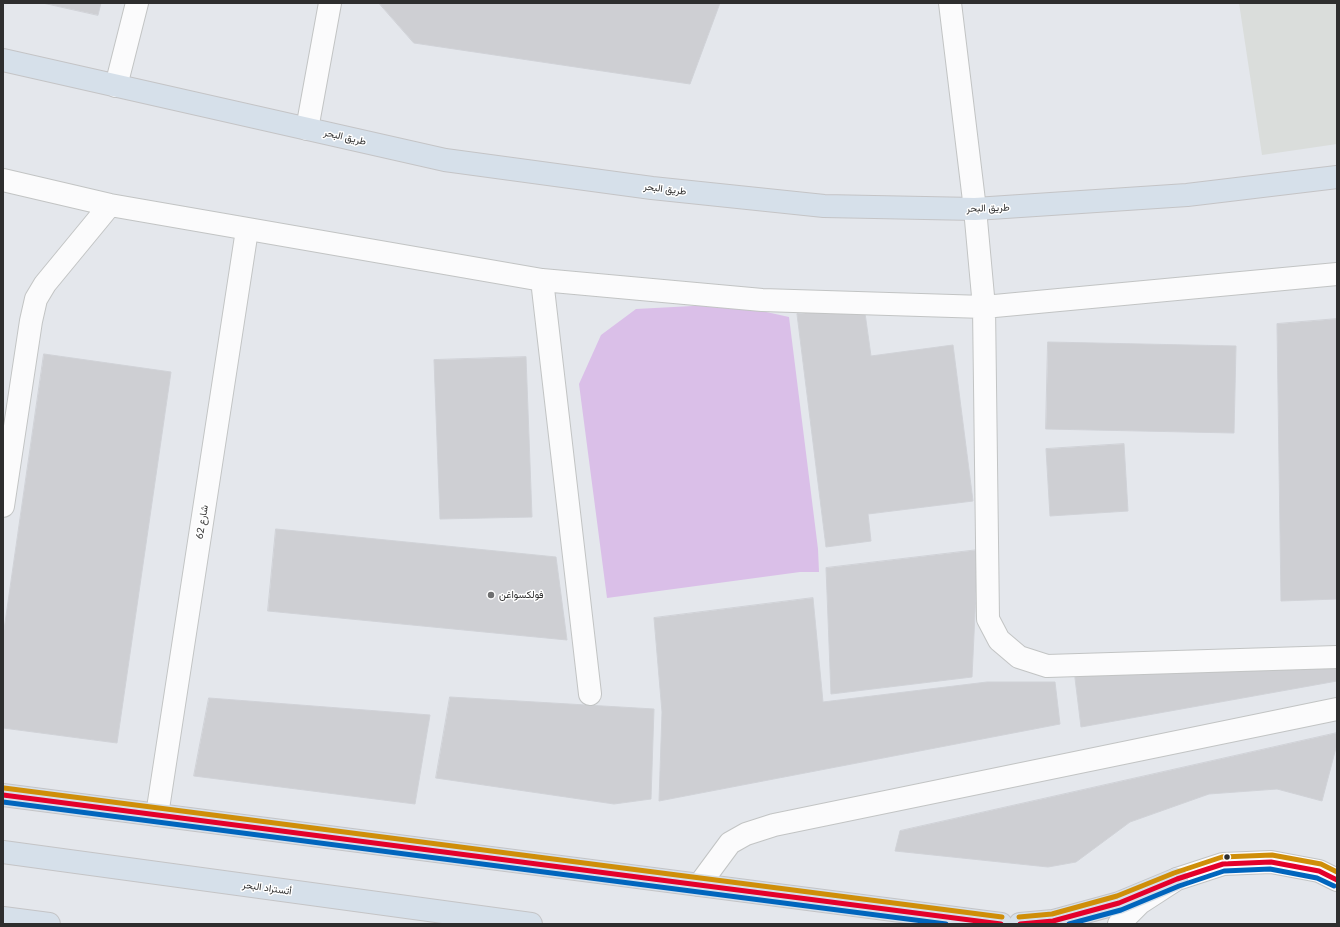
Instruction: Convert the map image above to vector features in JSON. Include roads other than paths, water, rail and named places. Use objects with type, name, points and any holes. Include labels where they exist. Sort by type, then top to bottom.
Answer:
[{"type":"highway","name":"طريق البحر","points":[[3,60],[445,160],[652,188],[824,206],[976,209],[1187,195],[1337,177]]},
{"type":"highway","points":[[3,795],[1001,924]]},
{"type":"highway","name":"أتستراد البحر","points":[[3,852],[531,924]]},
{"type":"highway","points":[[1020,924],[1053,921],[1119,903],[1177,879]]},
{"type":"highway","points":[[3,918],[49,924]]},
{"type":"street","points":[[116,86],[137,3]]},
{"type":"street","points":[[307,129],[330,3]]},
{"type":"street","points":[[950,3],[976,209],[984,307],[988,619],[999,640],[1019,657],[1047,666],[1337,658]]},
{"type":"street","points":[[3,180],[110,205],[542,280],[762,300],[984,307],[1337,274]]},
{"type":"street","points":[[3,506],[31,321],[36,299],[45,284],[110,205]]},
{"type":"street","name":"شارع 62","points":[[157,815],[247,230]]},
{"type":"street","points":[[542,280],[590,694]]},
{"type":"street","points":[[699,885],[730,843],[746,834],[774,825],[1337,709]]},
{"type":"street","points":[[1119,924],[1140,903],[1177,879],[1223,864],[1271,862],[1331,871]]},
{"type":"place","name":"فولكسواغن","points":[[491,595]]}]
